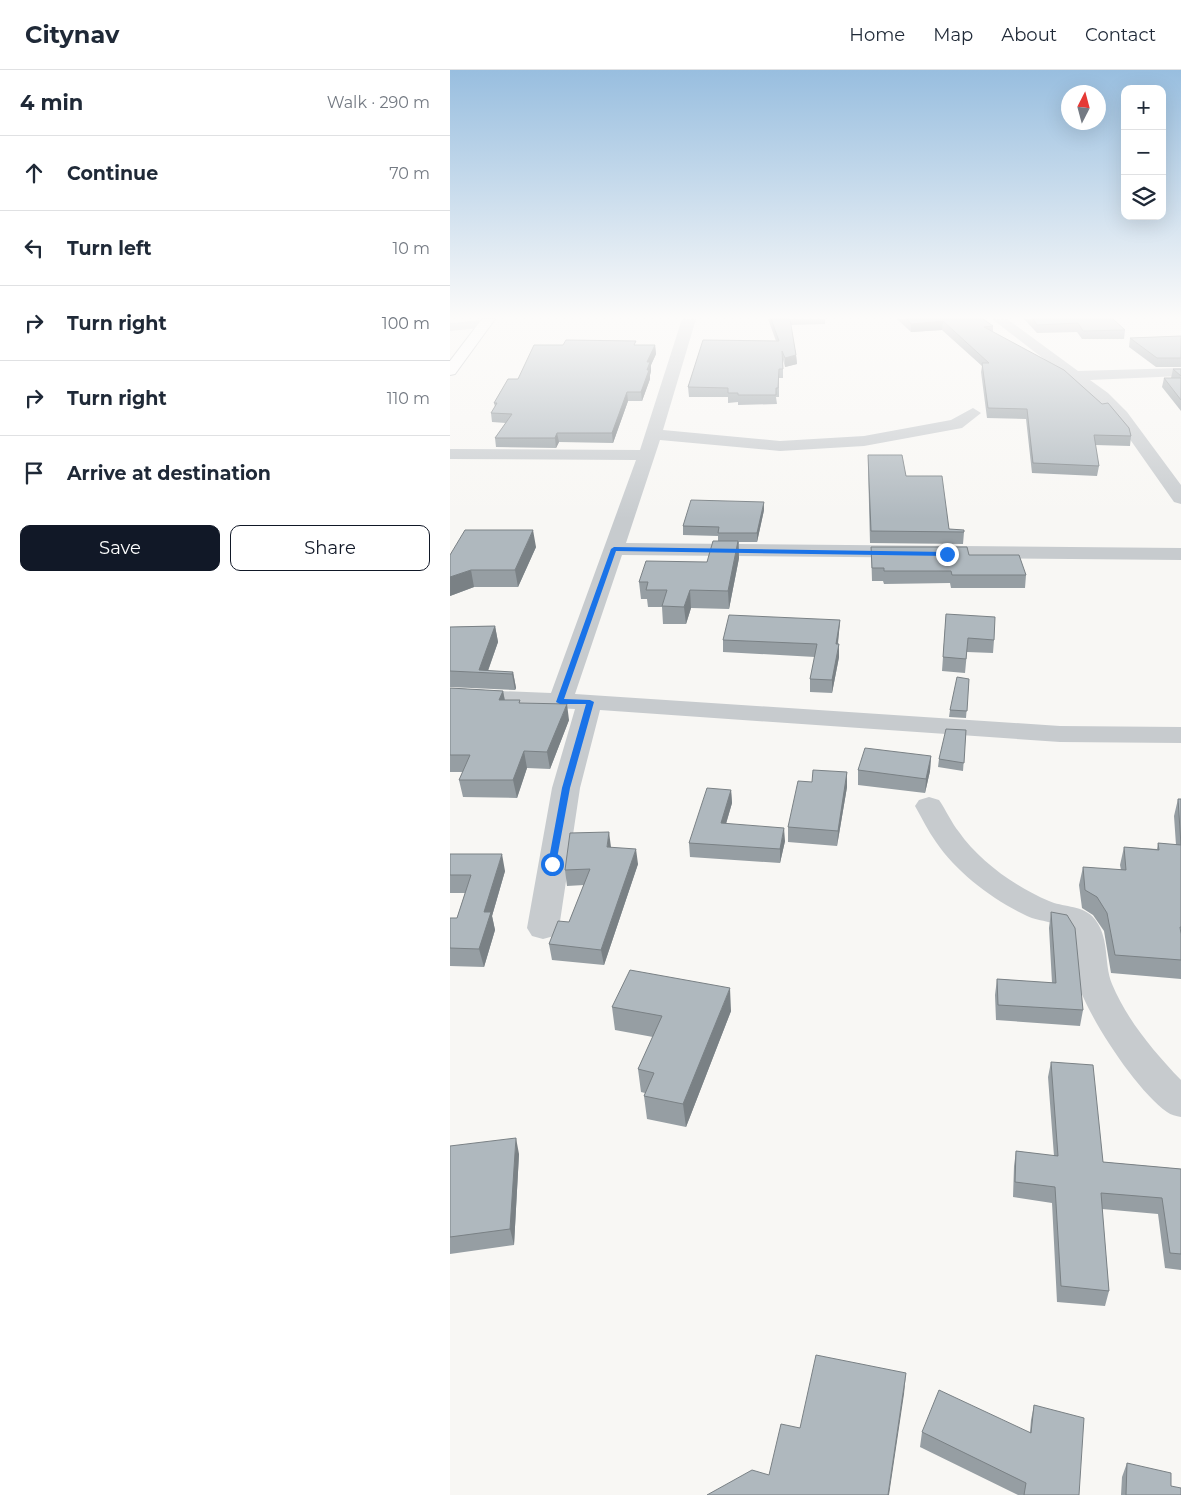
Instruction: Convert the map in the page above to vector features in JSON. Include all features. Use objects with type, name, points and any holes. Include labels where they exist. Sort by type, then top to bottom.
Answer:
[{"type":"street","points":[[560,702],[647,455],[668,386]]},
{"type":"street","points":[[1087,386],[1102,396],[1122,415],[1181,498]]},
{"type":"street","points":[[652,434],[780,446],[864,441],[956,424],[973,413]]},
{"type":"street","points":[[450,454],[647,455]]},
{"type":"street","points":[[614,549],[1181,554]]},
{"type":"street","points":[[450,696],[590,702],[1022,732],[1181,735]]},
{"type":"street","points":[[543,928],[566,788],[590,702]]},
{"type":"street","points":[[929,806],[947,837],[974,864],[1028,904],[1048,914],[1070,918],[1081,925],[1088,939],[1095,985],[1136,1056],[1181,1102]]},
{"type":"building","points":[[504,386],[643,386],[641,392],[627,392],[612,433],[557,433],[555,438],[495,438],[512,414],[491,413],[497,403],[494,403]]},
{"type":"building","points":[[778,386],[778,388],[776,388],[776,395],[738,395],[738,393],[728,393],[728,388],[688,387]]},
{"type":"building","points":[[985,386],[1081,386],[1102,404],[1108,403],[1129,428],[1131,436],[1094,435],[1099,466],[1033,463],[1027,409],[988,408]]},
{"type":"building","points":[[1170,386],[1181,386],[1181,400]]},
{"type":"building","points":[[868,455],[902,455],[906,476],[942,476],[949,529],[964,530],[964,532],[871,531]]},
{"type":"building","points":[[691,500],[764,502],[757,533],[718,533],[719,527],[683,526]]},
{"type":"building","points":[[465,530],[533,530],[515,570],[471,570],[450,577],[450,555]]},
{"type":"building","points":[[713,541],[738,541],[728,591],[690,590],[684,607],[662,606],[667,590],[646,590],[648,582],[639,582],[646,561],[707,562]]},
{"type":"building","points":[[871,547],[967,547],[969,555],[1019,555],[1026,575],[952,575],[951,571],[884,571],[884,568],[872,568]]},
{"type":"building","points":[[946,614],[995,617],[994,640],[968,638],[966,659],[943,657]]},
{"type":"building","points":[[729,615],[840,620],[836,644],[839,644],[832,680],[810,679],[817,644],[723,640]]},
{"type":"building","points":[[495,626],[479,670],[513,672],[512,674],[450,671],[450,627]]},
{"type":"building","points":[[957,677],[969,679],[967,711],[950,710]]},
{"type":"building","points":[[450,688],[503,691],[499,700],[520,700],[519,703],[567,704],[547,752],[524,751],[513,780],[459,780],[470,755],[450,755]]},
{"type":"building","points":[[946,729],[966,730],[964,763],[939,759]]},
{"type":"building","points":[[865,748],[931,756],[926,779],[858,770]]},
{"type":"building","points":[[813,770],[847,772],[838,831],[788,827],[798,781],[812,782]]},
{"type":"building","points":[[707,788],[731,790],[721,823],[784,828],[780,849],[689,843]]},
{"type":"building","points":[[1178,799],[1181,799],[1181,845]]},
{"type":"building","points":[[609,832],[607,847],[636,849],[601,950],[549,944],[558,921],[569,922],[590,869],[565,870],[570,833]]},
{"type":"building","points":[[1158,843],[1181,845],[1181,960],[1115,955],[1107,913],[1097,897],[1085,890],[1083,867],[1126,870],[1124,847],[1159,850]]},
{"type":"building","points":[[450,854],[502,854],[484,912],[491,912],[479,949],[450,948],[450,918],[457,918],[471,875],[450,875]]},
{"type":"building","points":[[1051,912],[1067,915],[1075,928],[1083,1010],[998,1005],[997,979],[1056,983]]},
{"type":"building","points":[[630,970],[730,988],[683,1104],[644,1096],[654,1073],[638,1069],[662,1016],[612,1007]]},
{"type":"building","points":[[1051,1062],[1093,1065],[1103,1162],[1181,1169],[1181,1254],[1170,1253],[1162,1198],[1101,1193],[1109,1291],[1061,1286],[1055,1187],[1015,1182],[1016,1151],[1058,1156]]},
{"type":"building","points":[[516,1138],[510,1229],[450,1237],[450,1146]]},
{"type":"building","points":[[816,1355],[906,1373],[888,1495],[707,1495],[752,1470],[769,1475],[781,1424],[800,1428]]},
{"type":"building","points":[[939,1390],[1031,1433],[1034,1405],[1084,1418],[1079,1495],[1024,1495],[1026,1483],[922,1432]]},
{"type":"building","points":[[1127,1463],[1171,1473],[1171,1486],[1181,1488],[1181,1495],[1126,1495]]},
{"type":"route","points":[[552,864],[566,788],[590,702],[560,702],[614,549],[705,552],[947,554]]}]
